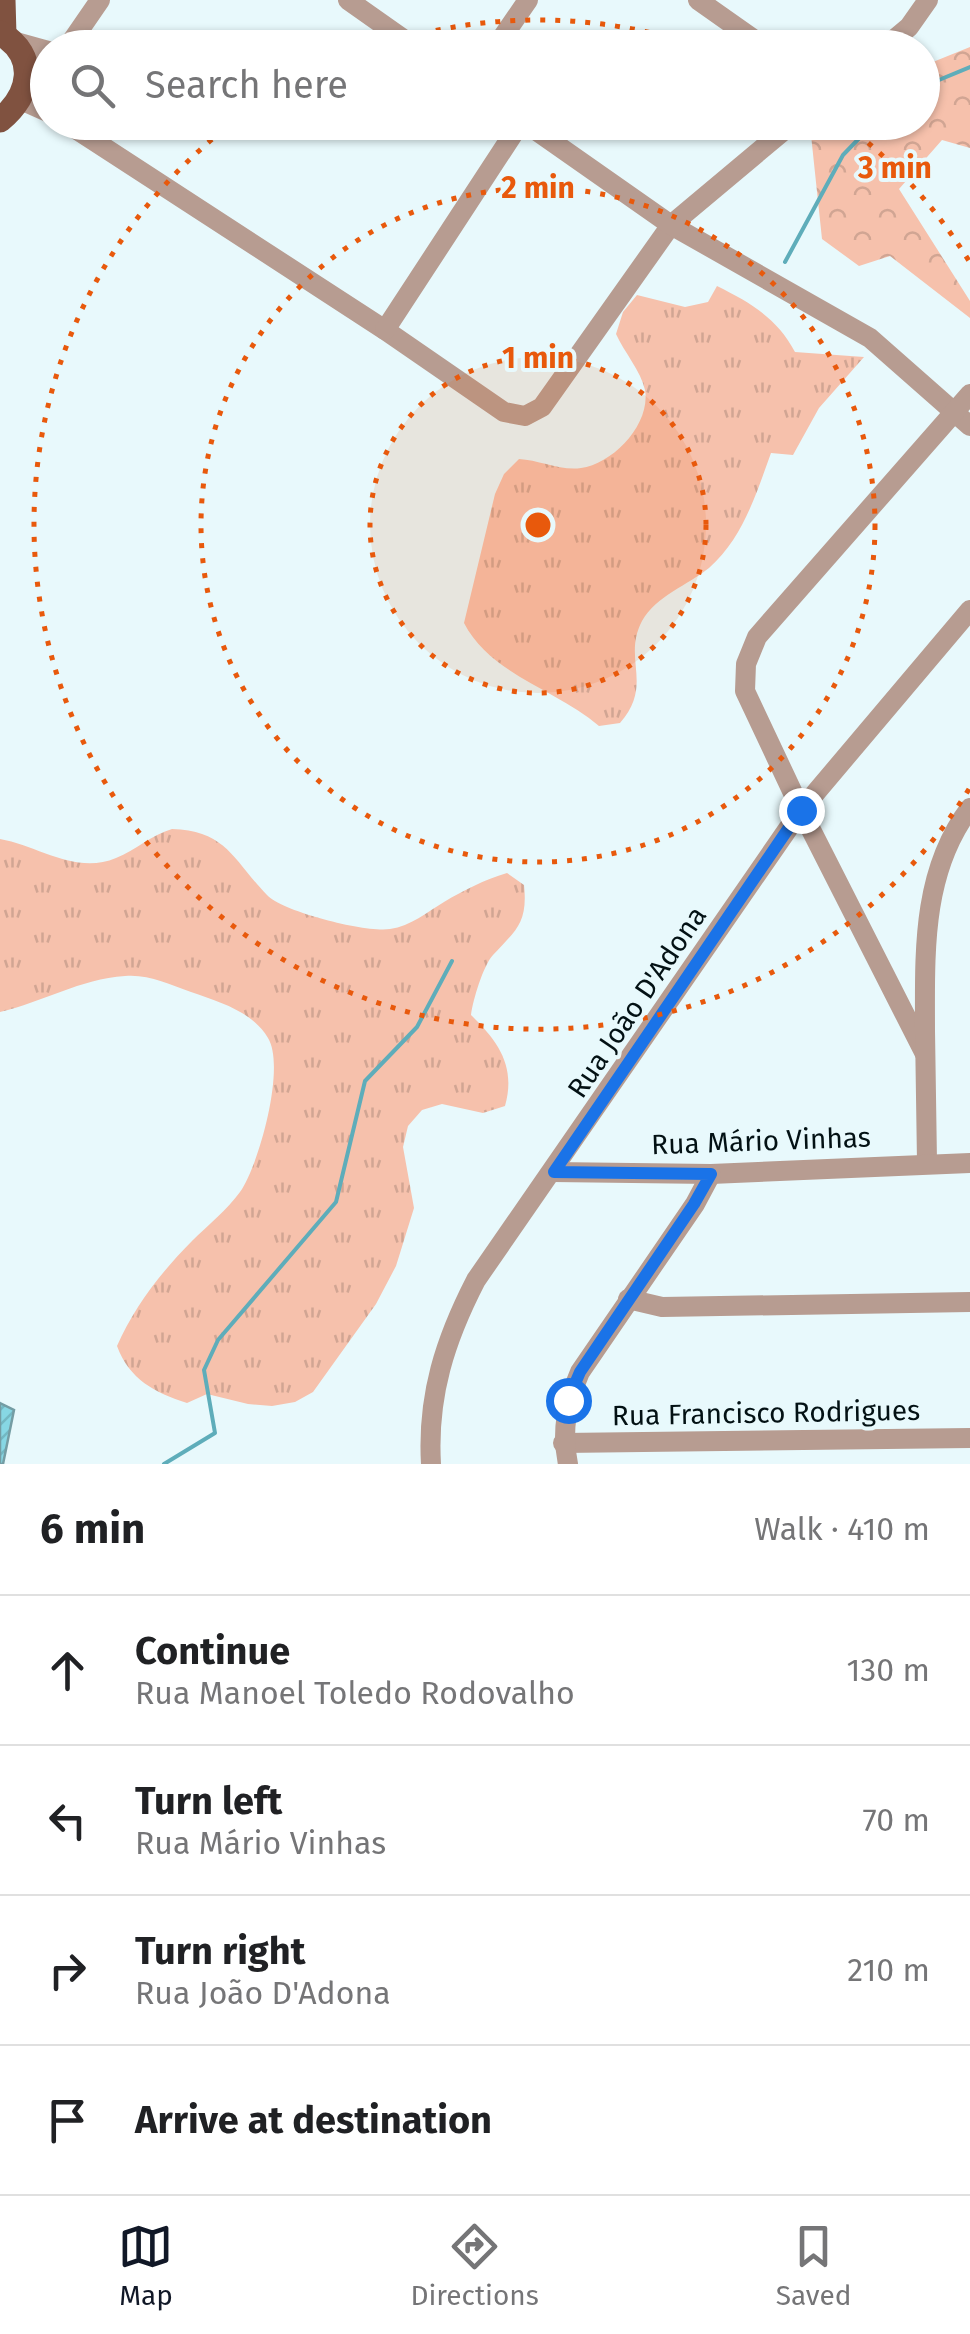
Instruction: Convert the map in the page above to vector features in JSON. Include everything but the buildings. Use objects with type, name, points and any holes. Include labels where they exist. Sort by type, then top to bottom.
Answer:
[{"type":"main road","points":[[1,123],[22,97],[27,76],[23,57],[5,37],[4,0]]},
{"type":"street","points":[[79,30],[100,0]]},
{"type":"street","points":[[348,0],[390,30]]},
{"type":"street","points":[[507,30],[528,0]]},
{"type":"street","points":[[698,0],[740,30]]},
{"type":"street","points":[[905,30],[928,0]]},
{"type":"street","points":[[5,37],[30,45]]},
{"type":"street","points":[[30,91],[22,97],[30,102]]},
{"type":"street","points":[[94,140],[504,412],[525,416],[542,407],[671,225],[773,140]]},
{"type":"street","points":[[384,330],[510,140]]},
{"type":"street","points":[[548,140],[671,225],[870,338],[962,418]]},
{"type":"street","points":[[926,1054],[745,692],[746,664],[757,637],[962,418],[970,394]]},
{"type":"street","name":"Rua João D'Adona","points":[[431,1464],[430,1418],[437,1373],[453,1324],[476,1280],[801,810],[970,610]]},
{"type":"street","points":[[926,1162],[928,909],[940,863],[970,808]]},
{"type":"street","name":"Rua Mário Vinhas","points":[[554,1172],[711,1174],[970,1163]]},
{"type":"street","points":[[566,1454],[568,1400],[580,1372],[711,1174]]},
{"type":"street","points":[[628,1298],[662,1308],[970,1302]]},
{"type":"street","name":"Rua Francisco Rodrigues","points":[[566,1454],[970,1438]]},
{"type":"green space","points":[[970,47],[970,148],[942,140],[899,189],[970,301],[970,318],[890,256],[859,266],[822,239],[812,140],[940,140],[940,59]]},
{"type":"green space","points":[[717,286],[762,313],[795,352],[864,357],[819,408],[793,455],[771,453],[747,515],[721,556],[648,612],[637,635],[637,684],[630,709],[620,723],[599,726],[507,669],[490,656],[464,623],[495,494],[504,474],[519,459],[581,468],[617,451],[636,429],[645,403],[643,383],[616,334],[623,312],[637,295],[685,307],[708,302]]},
{"type":"green space","points":[[172,829],[205,835],[217,842],[276,902],[363,928],[405,925],[467,889],[507,873],[524,885],[522,917],[486,967],[471,1015],[503,1056],[508,1079],[505,1106],[483,1113],[442,1104],[422,1110],[408,1126],[403,1147],[414,1208],[396,1266],[376,1304],[313,1392],[295,1402],[272,1406],[248,1404],[207,1394],[187,1403],[144,1383],[128,1367],[117,1346],[160,1277],[229,1205],[247,1179],[262,1139],[272,1092],[273,1052],[268,1038],[244,1014],[223,1004],[158,980],[134,976],[93,981],[0,1012],[0,839],[86,863],[123,855]]},
{"type":"waterway","points":[[940,80],[970,67]]},
{"type":"waterway","points":[[785,262],[843,155],[858,140]]},
{"type":"waterway","points":[[164,1464],[215,1433],[204,1370],[218,1340],[336,1202],[365,1081],[417,1027],[452,961]]},
{"type":"route","points":[[568,1400],[580,1372],[711,1174],[554,1172],[801,810]]}]
